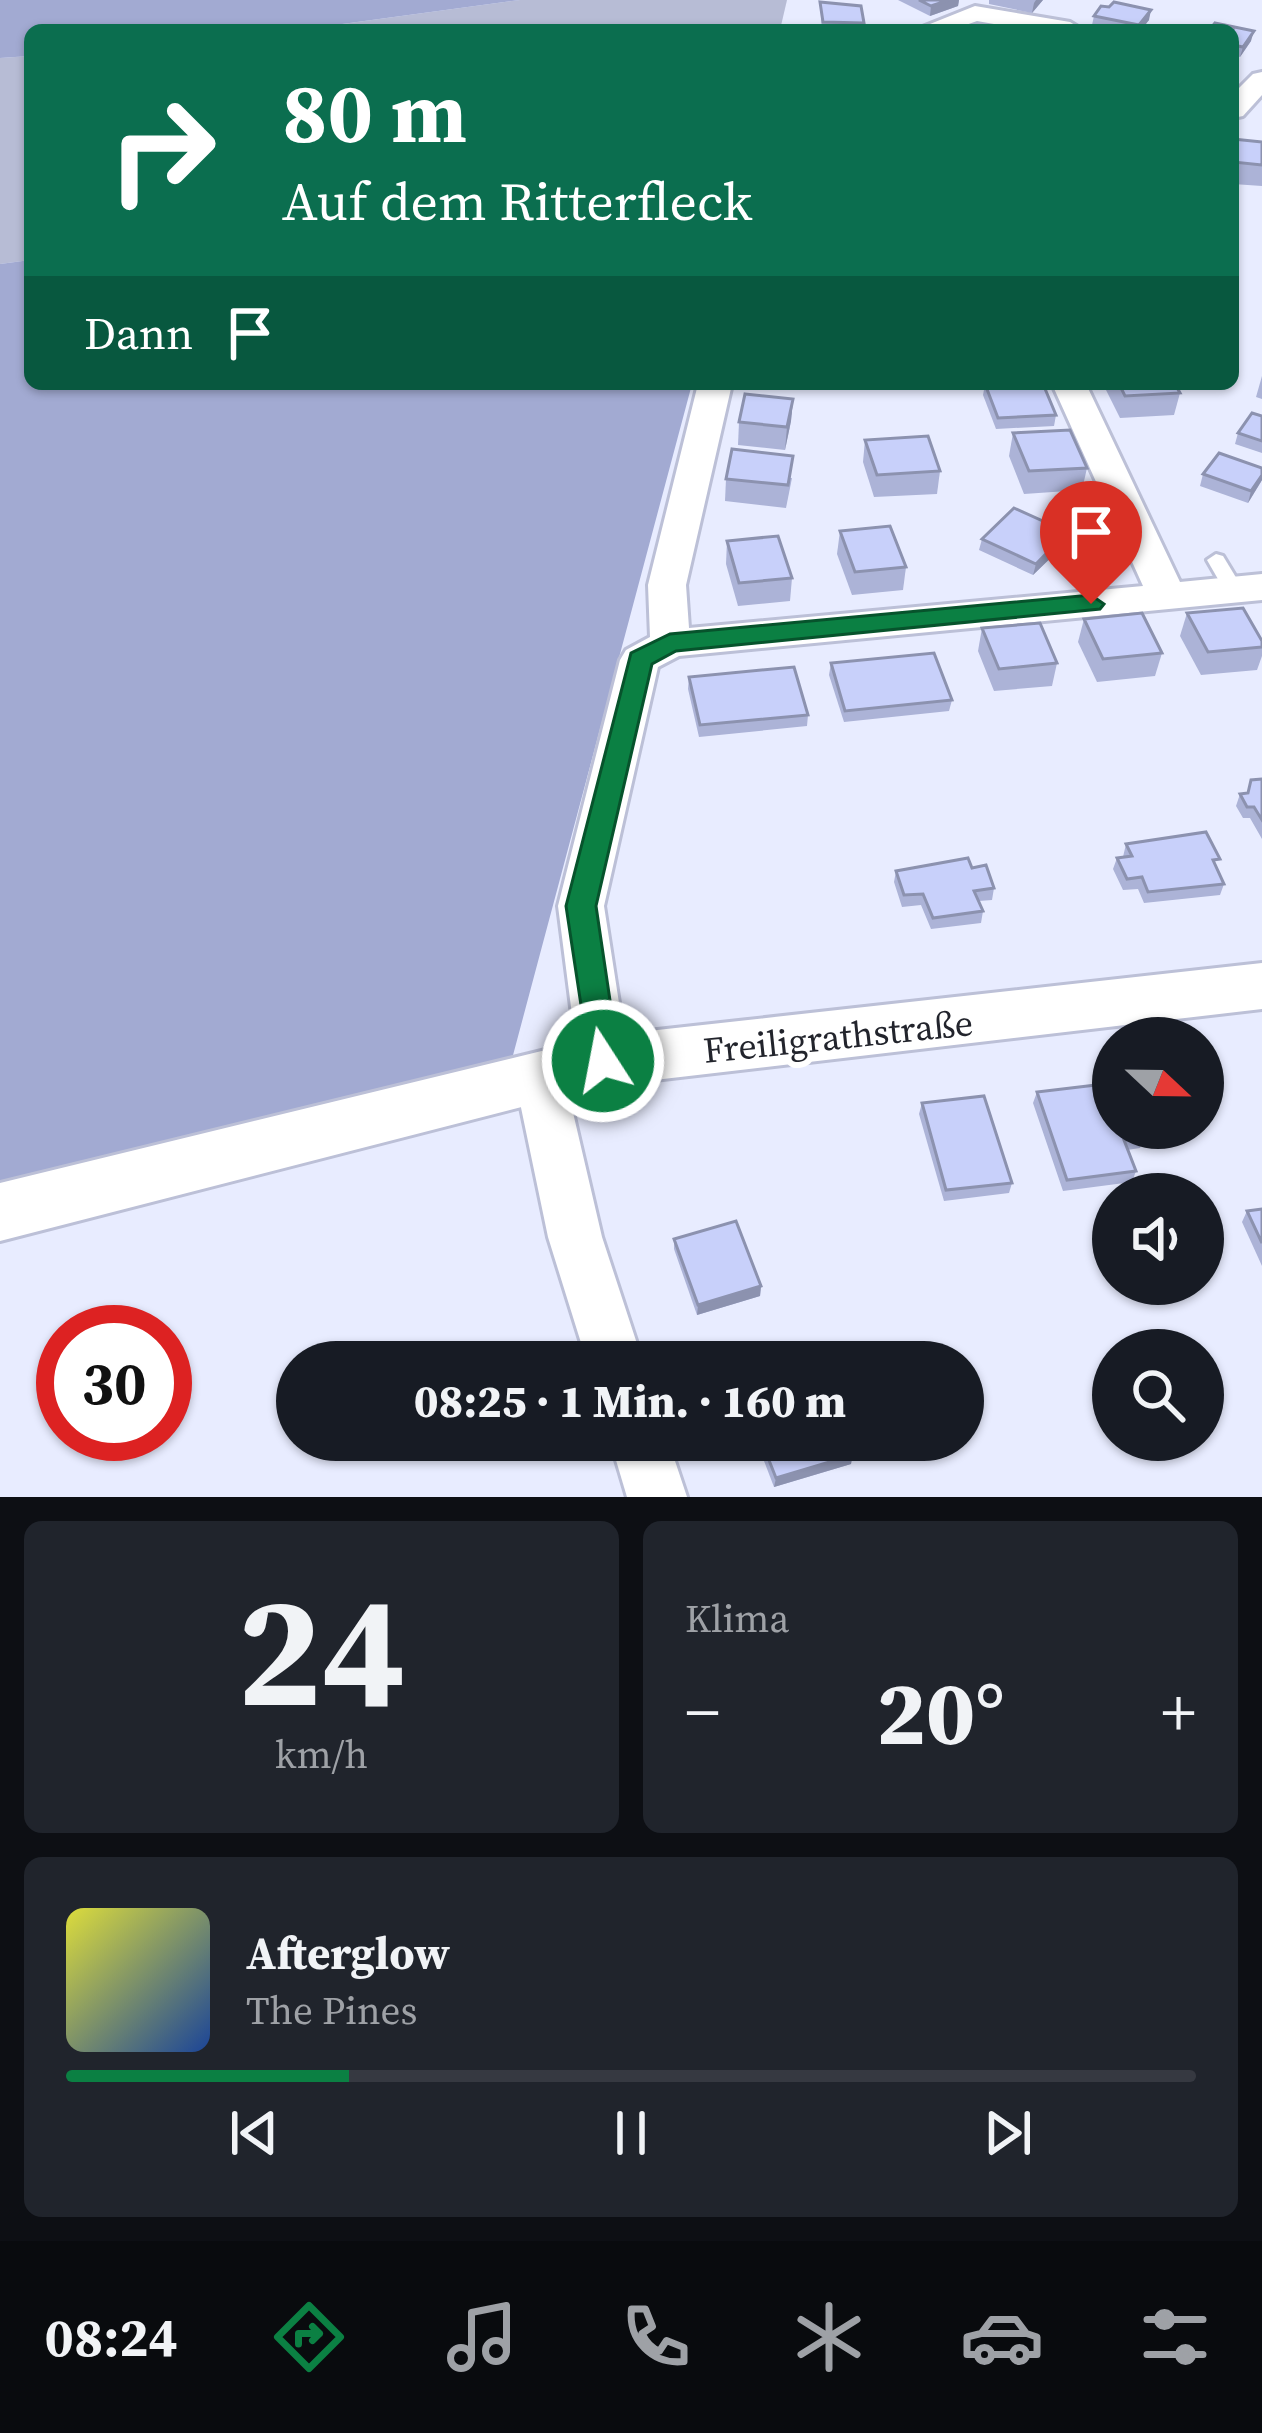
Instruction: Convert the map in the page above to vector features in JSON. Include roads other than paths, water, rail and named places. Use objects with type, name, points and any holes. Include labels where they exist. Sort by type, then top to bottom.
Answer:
[{"type":"street","points":[[945,24],[975,13],[1036,24]]},
{"type":"street","points":[[1239,103],[1262,76]]},
{"type":"street","points":[[670,643],[667,585],[714,390]]},
{"type":"street","points":[[1072,390],[1167,596]]},
{"type":"street","points":[[603,1061],[581,906],[640,660],[670,643],[1167,596],[1237,579]]},
{"type":"street","name":"Freiligrathstraße","points":[[0,1212],[603,1061],[1262,986]]},
{"type":"street","points":[[539,1074],[575,1237],[608,1341]]},
{"type":"street","points":[[646,1461],[657,1497]]}]
